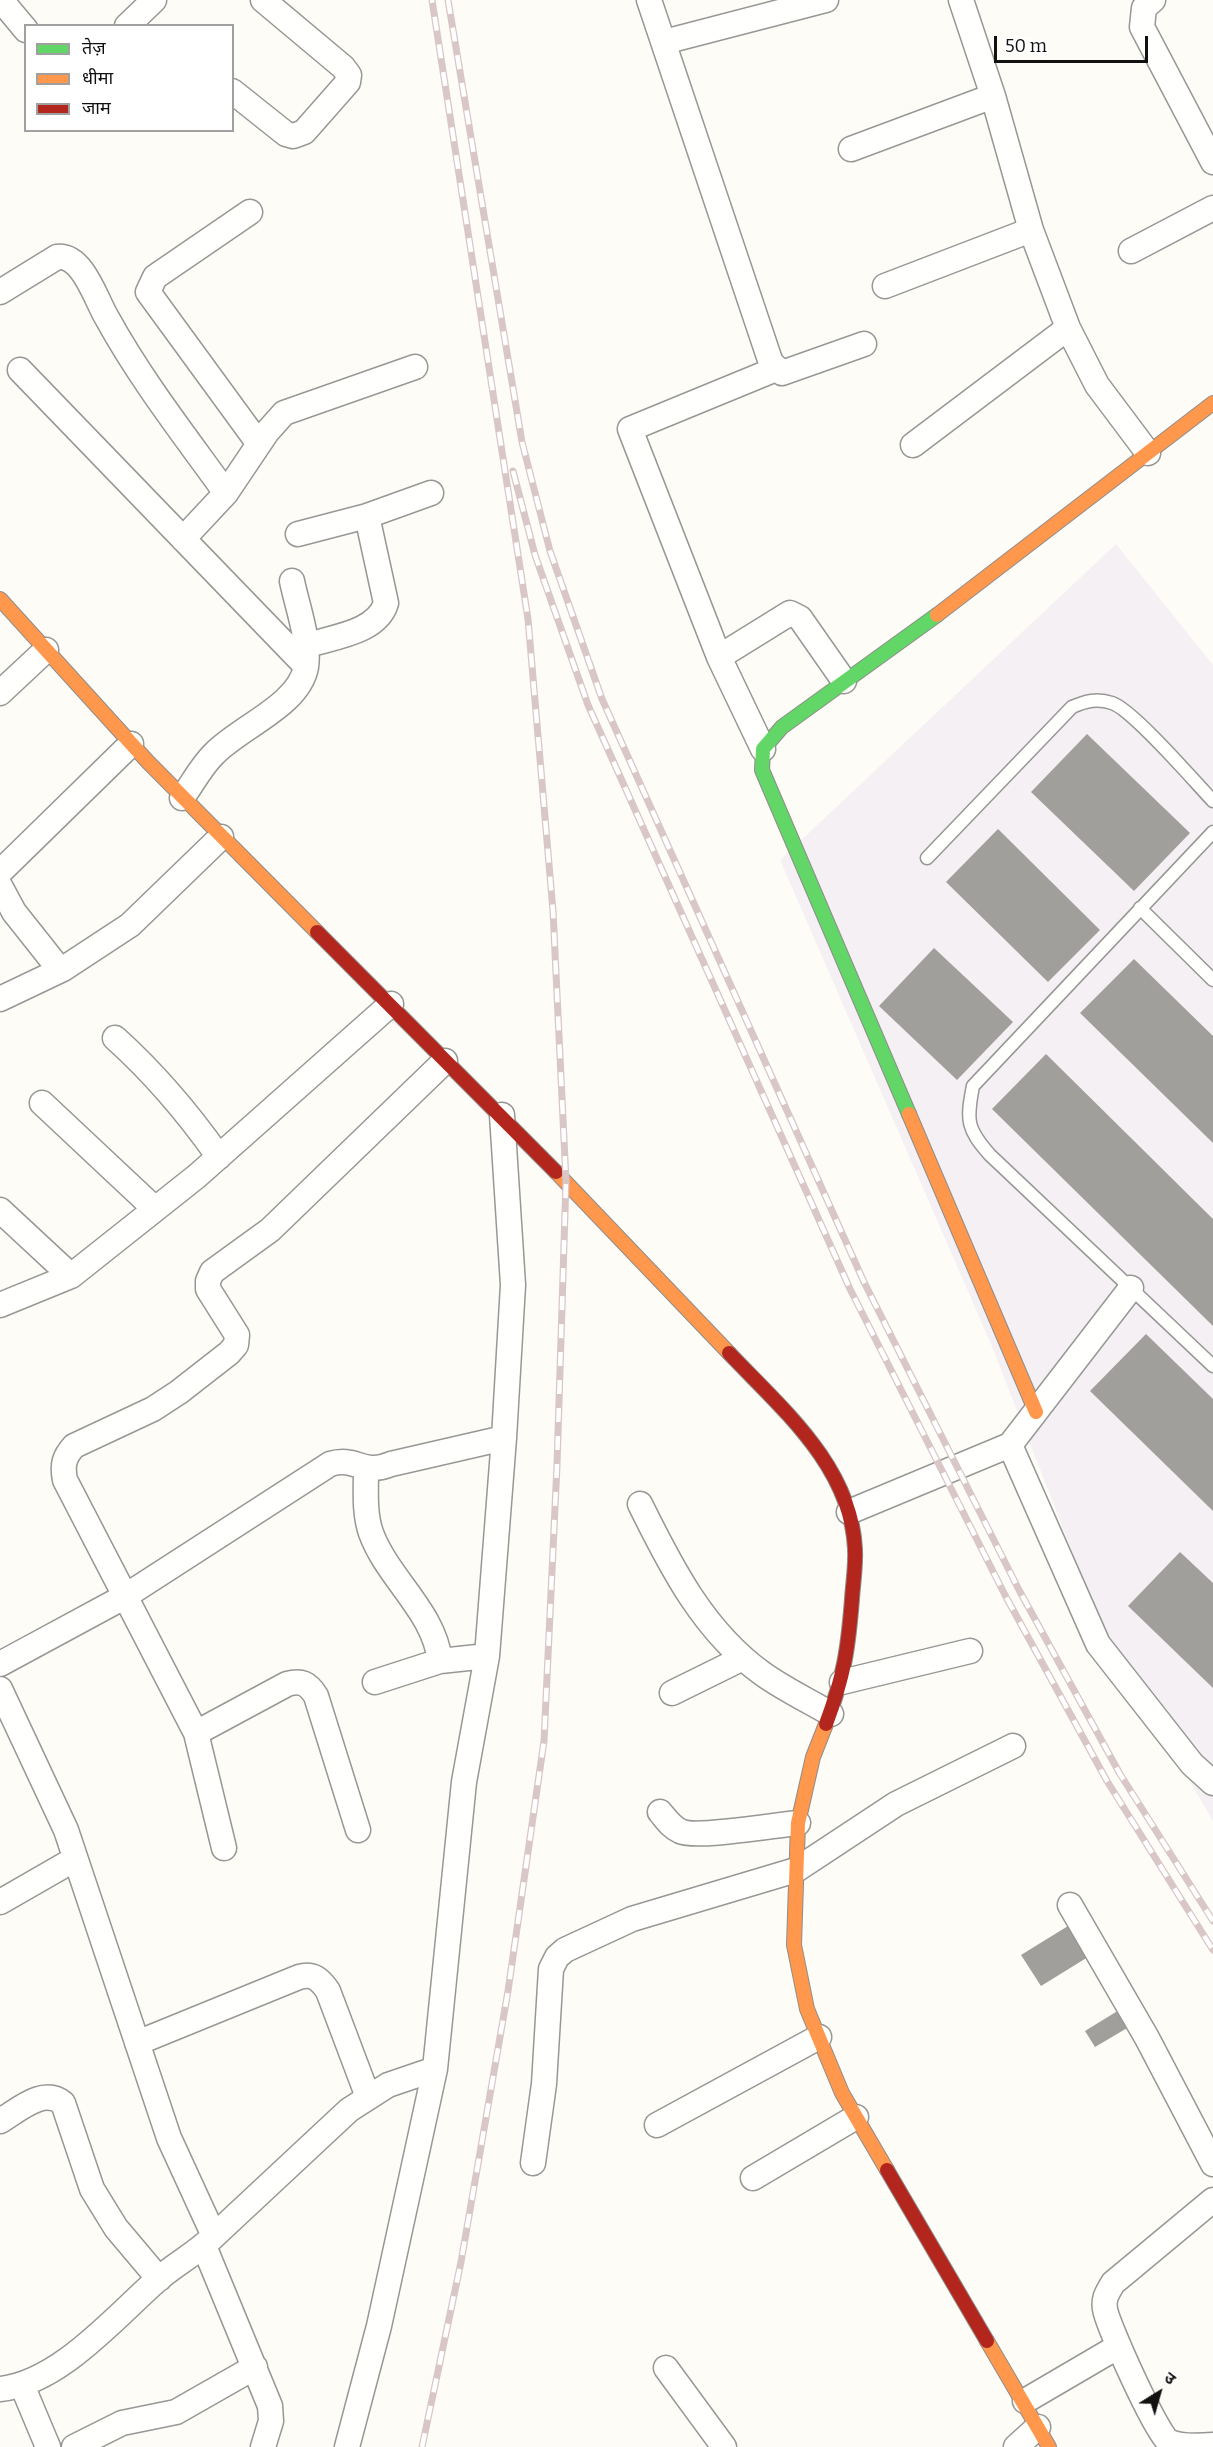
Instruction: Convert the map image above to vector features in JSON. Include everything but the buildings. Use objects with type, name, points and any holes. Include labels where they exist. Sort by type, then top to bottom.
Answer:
[{"type":"street","points":[[1,0],[24,28]]},
{"type":"street","points":[[234,94],[286,134],[293,136],[304,132],[348,82],[348,75],[343,67],[263,0]]},
{"type":"street","points":[[649,0],[771,363],[782,372],[792,370],[864,344]]},
{"type":"street","points":[[664,42],[826,0]]},
{"type":"street","points":[[961,0],[993,96],[1031,230],[1068,328],[1097,385],[1148,453]]},
{"type":"street","points":[[1153,0],[1144,8],[1142,27],[1213,162]]},
{"type":"street","points":[[851,149],[993,96]]},
{"type":"street","points":[[1131,251],[1213,208]]},
{"type":"street","points":[[250,213],[154,277],[148,292],[259,444]]},
{"type":"street","points":[[885,286],[1031,230]]},
{"type":"street","points":[[0,292],[57,257],[64,256],[73,261],[81,269],[111,326],[153,392],[226,493]]},
{"type":"street","points":[[913,445],[1068,328]]},
{"type":"street","points":[[183,539],[226,493],[259,444],[284,413],[415,367]]},
{"type":"street","points":[[776,369],[630,429],[719,657],[763,749],[762,770],[1036,1412]]},
{"type":"street","points":[[20,370],[183,539],[306,656]]},
{"type":"street","points":[[763,749],[782,728],[932,619],[1213,403]]},
{"type":"street","points":[[298,534],[367,516],[431,493]]},
{"type":"street","points":[[306,656],[372,624],[382,615],[386,603],[367,516]]},
{"type":"street","points":[[182,798],[212,755],[227,742],[287,702],[300,685],[306,656],[292,580]]},
{"type":"street","points":[[0,599],[182,798],[391,1004],[445,1061],[502,1114],[810,1438],[831,1470],[849,1512],[855,1549],[848,1653],[842,1682],[813,1758],[798,1823],[794,1945],[807,2009],[842,2093],[1044,2437],[1016,2447]]},
{"type":"street","points":[[719,657],[790,613],[800,618],[844,681]]},
{"type":"street","points":[[0,693],[46,650]]},
{"type":"street","points":[[0,872],[131,744]]},
{"type":"street","points":[[0,999],[60,970],[130,925],[221,837]]},
{"type":"street","points":[[0,886],[14,912],[60,970]]},
{"type":"street","points":[[0,1305],[71,1276],[219,1157],[391,1004]]},
{"type":"street","points":[[115,1038],[185,1109],[219,1157]]},
{"type":"street","points":[[224,1848],[196,1733],[65,1479],[63,1467],[66,1454],[74,1446],[153,1409],[180,1392],[229,1353],[236,1345],[237,1335],[208,1289],[208,1281],[212,1272],[270,1230],[445,1061]]},
{"type":"street","points":[[42,1102],[155,1209]]},
{"type":"street","points":[[347,2447],[379,2326],[435,2069],[464,1782],[487,1656],[513,1285],[502,1114]]},
{"type":"street","points":[[0,1210],[71,1276]]},
{"type":"street","points":[[849,1512],[1010,1445],[1131,1288]]},
{"type":"street","points":[[0,1664],[124,1597],[318,1470],[341,1461],[351,1461],[366,1469],[377,1469],[504,1437]]},
{"type":"street","points":[[1010,1445],[1098,1644],[1192,1764],[1213,1783]]},
{"type":"street","points":[[366,1469],[367,1520],[371,1533],[379,1550],[433,1632],[440,1661]]},
{"type":"street","points":[[640,1504],[669,1563],[693,1602],[743,1658],[763,1675],[831,1714]]},
{"type":"street","points":[[842,1682],[970,1651]]},
{"type":"street","points":[[375,1682],[440,1661],[487,1656]]},
{"type":"street","points":[[672,1693],[743,1658]]},
{"type":"street","points":[[196,1733],[287,1684],[298,1681],[310,1686],[316,1696],[358,1830]]},
{"type":"street","points":[[0,1689],[66,1830],[169,2138],[270,2406],[271,2421],[264,2447]]},
{"type":"street","points":[[533,2163],[544,2084],[551,1969],[557,1957],[579,1943],[632,1919],[796,1870],[896,1804],[1013,1746]]},
{"type":"street","points":[[660,1812],[671,1825],[682,1833],[703,1835],[798,1823]]},
{"type":"street","points":[[0,1902],[75,1859]]},
{"type":"street","points":[[1070,1905],[1147,2038],[1213,2164]]},
{"type":"street","points":[[136,2043],[299,1977],[314,1977],[322,1982],[328,1991],[368,2097]]},
{"type":"street","points":[[657,2126],[819,2037]]},
{"type":"street","points":[[48,2447],[8,2385],[43,2376],[103,2331],[159,2278],[209,2241],[331,2125],[368,2097],[410,2075],[420,2075],[435,2069]]},
{"type":"street","points":[[0,2121],[46,2096],[54,2096],[63,2103],[92,2189],[116,2228],[159,2278]]},
{"type":"street","points":[[753,2178],[856,2117]]},
{"type":"street","points":[[1213,2200],[1113,2283],[1104,2301],[1105,2311],[1119,2346],[1168,2441],[1190,2446],[1213,2445]]},
{"type":"street","points":[[1025,2402],[1119,2346]]},
{"type":"street","points":[[74,2447],[122,2423],[176,2412],[255,2367]]},
{"type":"street","points":[[666,2368],[724,2447]]},
{"type":"lane","points":[[927,858],[1072,707],[1090,699],[1114,704],[1135,720],[1213,801]]},
{"type":"lane","points":[[1213,832],[973,1086],[969,1106],[971,1133],[990,1155],[1213,1366]]},
{"type":"lane","points":[[1140,908],[1213,980]]},
{"type":"shaded area","points":[[1116,544],[1213,665],[1213,1821],[1106,1638],[991,1344],[780,860]]},
{"type":"railway","points":[[422,2447],[461,2262],[508,1991],[544,1741],[557,1465],[566,1181],[553,911],[528,619],[432,0]]},
{"type":"railway","points":[[448,0],[522,442],[550,551],[602,699],[864,1282],[1019,1590],[1120,1774],[1213,1921]]},
{"type":"railway","points":[[513,471],[535,555],[588,705],[850,1289],[1006,1597],[1107,1781],[1213,1950]]},
{"type":"traffic: fast","points":[[909,1114],[762,770],[763,749],[782,727],[937,615]]},
{"type":"traffic: slow","points":[[937,615],[1213,403]]},
{"type":"traffic: slow","points":[[0,599],[148,762],[317,932]]},
{"type":"traffic: slow","points":[[909,1114],[1036,1412]]},
{"type":"traffic: slow","points":[[556,1172],[729,1353]]},
{"type":"traffic: slow","points":[[826,1724],[813,1757],[798,1823],[794,1945],[807,2009],[842,2093],[887,2170]]},
{"type":"traffic: slow","points":[[987,2341],[1049,2447]]},
{"type":"traffic: jam","points":[[317,932],[556,1172]]},
{"type":"traffic: jam","points":[[729,1353],[810,1441],[827,1465],[841,1491],[851,1519],[855,1555],[849,1633],[841,1677],[826,1724]]},
{"type":"traffic: jam","points":[[887,2170],[987,2341]]}]
